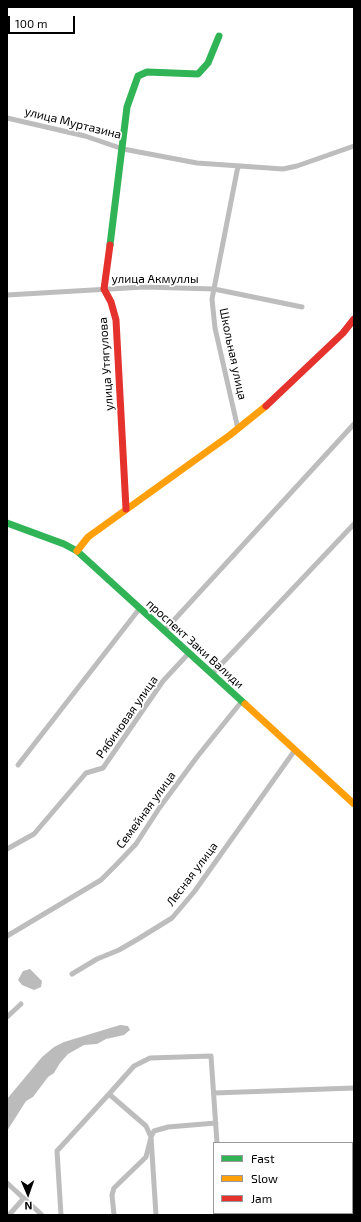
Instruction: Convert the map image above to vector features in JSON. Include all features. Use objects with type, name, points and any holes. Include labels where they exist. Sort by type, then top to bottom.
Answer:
[{"type":"street","name":"улица Муртазина","points":[[7,118],[85,136],[123,149],[127,107],[138,76],[147,72],[198,74],[208,64],[219,36]]},
{"type":"street","points":[[104,289],[123,149],[197,164],[282,169],[297,166],[354,146]]},
{"type":"street","name":"Школьная улица","points":[[238,166],[212,299],[215,328],[238,429]]},
{"type":"street","name":"улица Акмуллы","points":[[7,295],[144,287],[214,289],[302,307]]},
{"type":"street","name":"улица Утягулова","points":[[104,289],[111,302],[116,320],[126,509]]},
{"type":"street","points":[[77,551],[88,537],[262,410],[343,333],[354,319]]},
{"type":"street","points":[[164,631],[354,424]]},
{"type":"street","name":"проспект Заки Валиди","points":[[7,523],[64,544],[77,551],[354,804]]},
{"type":"street","points":[[212,674],[354,524]]},
{"type":"street","points":[[18,765],[140,608]]},
{"type":"street","name":"Рябиновая улица","points":[[7,849],[34,834],[86,773],[103,768],[163,681],[189,653]]},
{"type":"street","name":"Семейная улица","points":[[7,936],[101,880],[136,844],[160,807],[242,701]]},
{"type":"street","name":"Лесная улица","points":[[72,974],[97,959],[119,950],[172,918],[194,892],[295,750]]},
{"type":"street","points":[[7,1017],[21,1004]]},
{"type":"street","points":[[61,1215],[57,1151],[134,1066],[150,1058],[211,1056],[217,1142]]},
{"type":"street","points":[[214,1093],[354,1088]]},
{"type":"street","points":[[108,1094],[146,1126],[151,1137],[156,1215]]},
{"type":"street","points":[[114,1215],[112,1195],[114,1188],[146,1157],[151,1137],[158,1129],[216,1123]]},
{"type":"street","points":[[7,1183],[42,1215]]},
{"type":"street","points":[[9,1215],[24,1198]]},
{"type":"shaded area","points":[[30,969],[42,981],[41,987],[34,990],[22,985],[18,980],[23,971]]},
{"type":"shaded area","points":[[120,1025],[128,1026],[130,1030],[124,1035],[106,1039],[97,1044],[84,1045],[68,1054],[33,1097],[26,1101],[7,1131],[7,1099],[42,1057],[54,1047],[64,1042]]},
{"type":"traffic: fast","points":[[110,245],[127,107],[138,76],[147,72],[198,74],[208,63],[219,36]]},
{"type":"traffic: fast","points":[[7,523],[64,544],[77,551],[245,704]]},
{"type":"traffic: slow","points":[[77,551],[88,537],[230,435],[266,406]]},
{"type":"traffic: slow","points":[[245,704],[354,804]]},
{"type":"traffic: jam","points":[[110,245],[104,289],[111,302],[116,320],[126,509]]},
{"type":"traffic: jam","points":[[266,406],[343,333],[354,319]]}]
